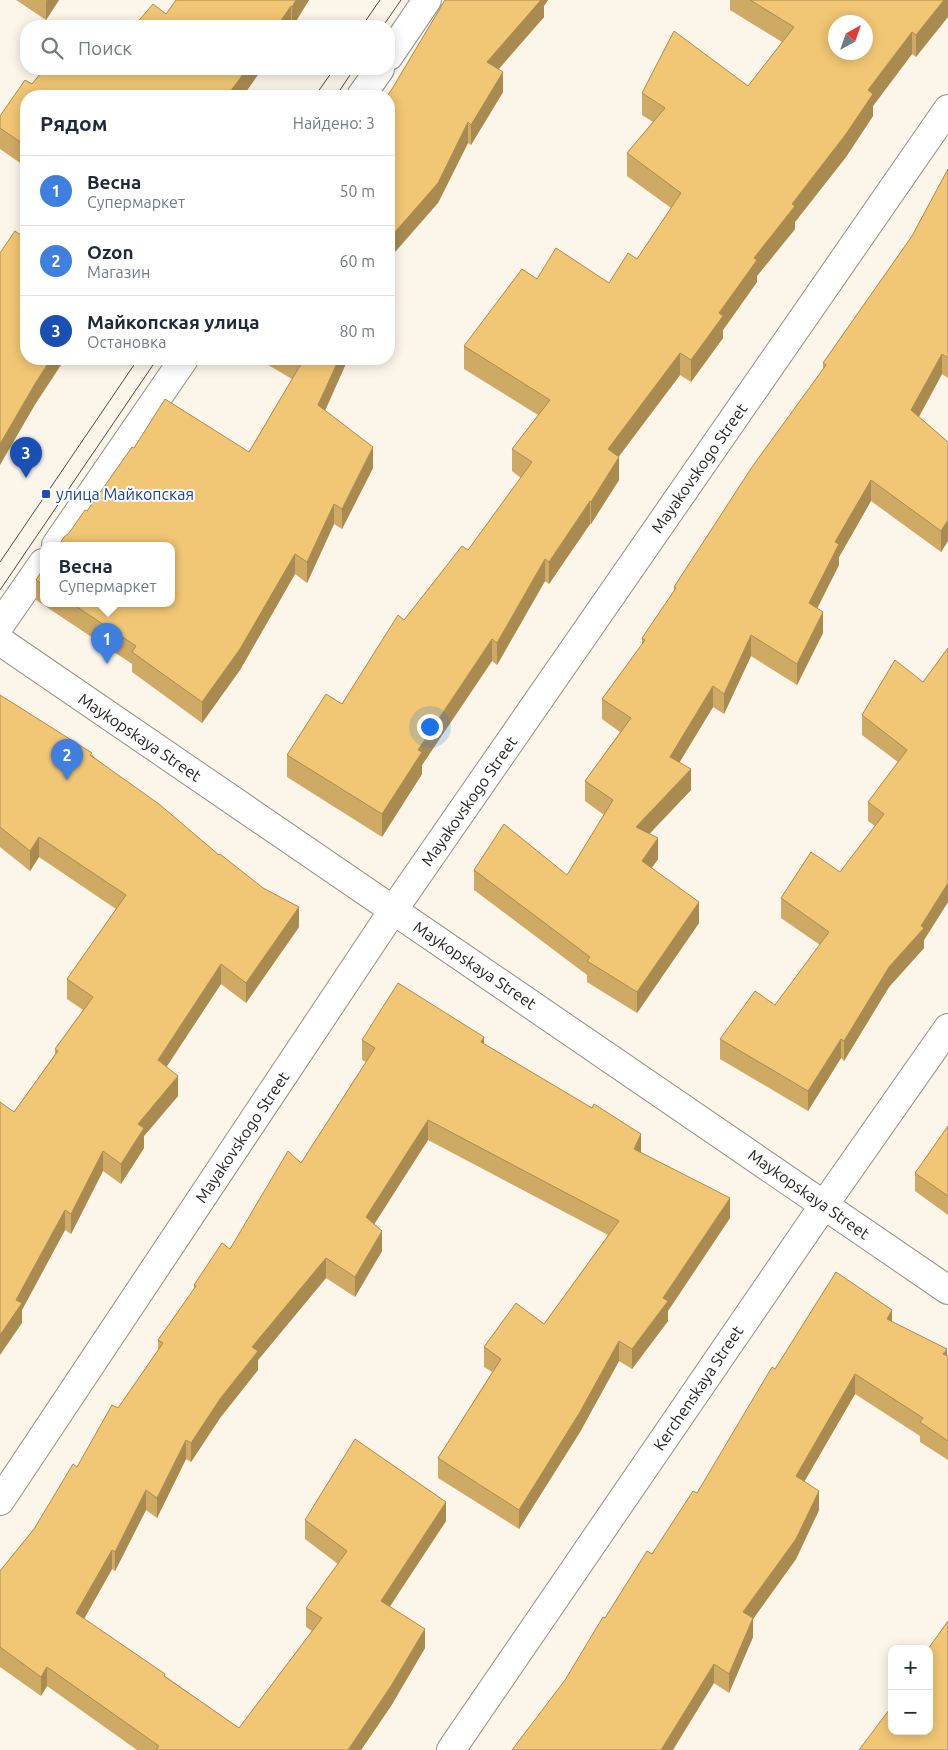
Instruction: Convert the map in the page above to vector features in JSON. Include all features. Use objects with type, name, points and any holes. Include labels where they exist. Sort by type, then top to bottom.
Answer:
[{"type":"street","points":[[395,47],[427,0]]},
{"type":"street","points":[[366,90],[376,75]]},
{"type":"street","name":"Mayakovskogo Street","points":[[0,1500],[394,909],[948,109]]},
{"type":"street","points":[[58,542],[180,365]]},
{"type":"street","points":[[0,625],[40,567]]},
{"type":"street","name":"Maykopskaya Street","points":[[0,641],[948,1290]]},
{"type":"street","name":"Kerchenskaya Street","points":[[451,1750],[824,1205],[948,1028]]},
{"type":"building","points":[[176,0],[296,0],[281,20],[139,20],[153,4],[166,14]]},
{"type":"building","points":[[445,0],[541,0],[487,62],[503,72],[471,125],[468,122],[438,183],[395,232],[395,90],[392,89]]},
{"type":"building","points":[[750,0],[944,0],[916,35],[912,32],[868,90],[873,94],[846,134],[792,204],[795,206],[754,258],[757,260],[719,313],[723,316],[691,360],[680,353],[608,449],[619,457],[591,502],[549,562],[545,559],[497,643],[492,639],[418,750],[422,752],[382,814],[287,755],[326,694],[342,704],[398,615],[404,620],[462,546],[468,550],[532,462],[512,449],[550,400],[464,346],[522,269],[537,279],[556,248],[609,283],[628,253],[637,259],[681,193],[627,153],[665,108],[642,93],[674,31],[748,86],[794,27]]},
{"type":"building","points":[[39,75],[243,75],[231,90],[20,90],[20,142],[0,128],[0,116],[25,80],[32,84]]},
{"type":"building","points":[[948,169],[948,358],[942,354],[911,410],[948,442],[948,520],[941,531],[871,480],[835,542],[839,544],[809,603],[823,612],[797,664],[751,635],[724,694],[713,686],[670,757],[691,769],[636,827],[658,838],[642,861],[699,902],[637,992],[587,961],[590,957],[474,870],[504,824],[567,875],[613,800],[585,781],[631,718],[602,699],[645,640],[642,638],[676,588],[674,587],[752,467],[826,365],[823,363],[912,236]]},
{"type":"building","points":[[15,231],[20,234],[20,365],[47,365],[0,444],[0,253]]},
{"type":"building","points":[[300,365],[336,365],[318,405],[373,447],[342,509],[334,504],[307,562],[295,554],[240,649],[202,702],[132,652],[136,646],[77,607],[175,607],[175,542],[61,542],[85,510],[87,511],[132,447],[134,448],[165,399],[249,452]]},
{"type":"building","points":[[40,574],[40,583],[36,580]]},
{"type":"building","points":[[948,648],[948,883],[921,926],[924,928],[889,967],[844,1041],[841,1039],[808,1091],[720,1039],[755,991],[775,1005],[829,932],[781,898],[811,852],[840,872],[884,814],[868,802],[907,750],[862,715],[895,660],[923,682]]},
{"type":"building","points":[[0,695],[92,753],[90,755],[159,804],[219,855],[263,888],[299,907],[246,983],[221,964],[158,1060],[178,1076],[138,1124],[144,1128],[121,1164],[103,1151],[71,1214],[65,1210],[16,1300],[22,1303],[0,1335],[0,1102],[14,1112],[58,1051],[55,1049],[93,997],[67,979],[126,895],[39,837],[30,851],[0,827]]},
{"type":"building","points":[[398,983],[484,1037],[481,1042],[592,1108],[594,1104],[641,1134],[634,1149],[730,1198],[663,1298],[668,1301],[632,1349],[619,1341],[580,1412],[519,1510],[438,1458],[501,1359],[484,1347],[516,1303],[544,1324],[619,1221],[428,1120],[366,1217],[382,1231],[355,1277],[326,1258],[252,1347],[258,1351],[220,1399],[191,1443],[186,1440],[157,1498],[146,1490],[115,1552],[112,1550],[76,1613],[239,1728],[322,1618],[306,1608],[347,1551],[305,1520],[355,1439],[446,1502],[381,1601],[425,1629],[391,1686],[348,1750],[156,1750],[159,1746],[47,1667],[41,1677],[0,1647],[0,1571],[34,1529],[73,1464],[77,1467],[112,1405],[118,1408],[163,1343],[158,1340],[196,1286],[194,1285],[222,1243],[230,1249],[288,1151],[301,1163],[375,1048],[362,1040]]},
{"type":"building","points":[[948,1126],[948,1196],[915,1173]]},
{"type":"building","points":[[836,1272],[892,1310],[887,1319],[947,1349],[943,1354],[948,1356],[948,1441],[920,1422],[923,1418],[855,1374],[796,1476],[819,1491],[796,1539],[743,1612],[753,1618],[729,1674],[714,1664],[661,1750],[512,1750],[565,1680],[603,1617],[605,1618],[647,1551],[652,1554],[693,1491],[697,1493],[772,1367],[775,1369]]},
{"type":"building","points":[[948,1621],[948,1750],[859,1750],[888,1711],[888,1735],[933,1735],[933,1645],[931,1645]]},
{"type":"tram line","points":[[366,20],[380,0]]},
{"type":"tram line","points":[[387,20],[401,0]]},
{"type":"tram line","points":[[319,90],[330,75]]},
{"type":"tram line","points":[[340,90],[350,75]]},
{"type":"tram line","points":[[0,562],[134,365]]},
{"type":"tram line","points":[[0,590],[153,365]]},
{"type":"place","name":"Майкопская улица","points":[[26,478]]},
{"type":"place","name":"улица Майкопская","points":[[46,494]]},
{"type":"place","name":"Весна","points":[[107,664]]},
{"type":"place","name":"Ozon","points":[[67,780]]}]
